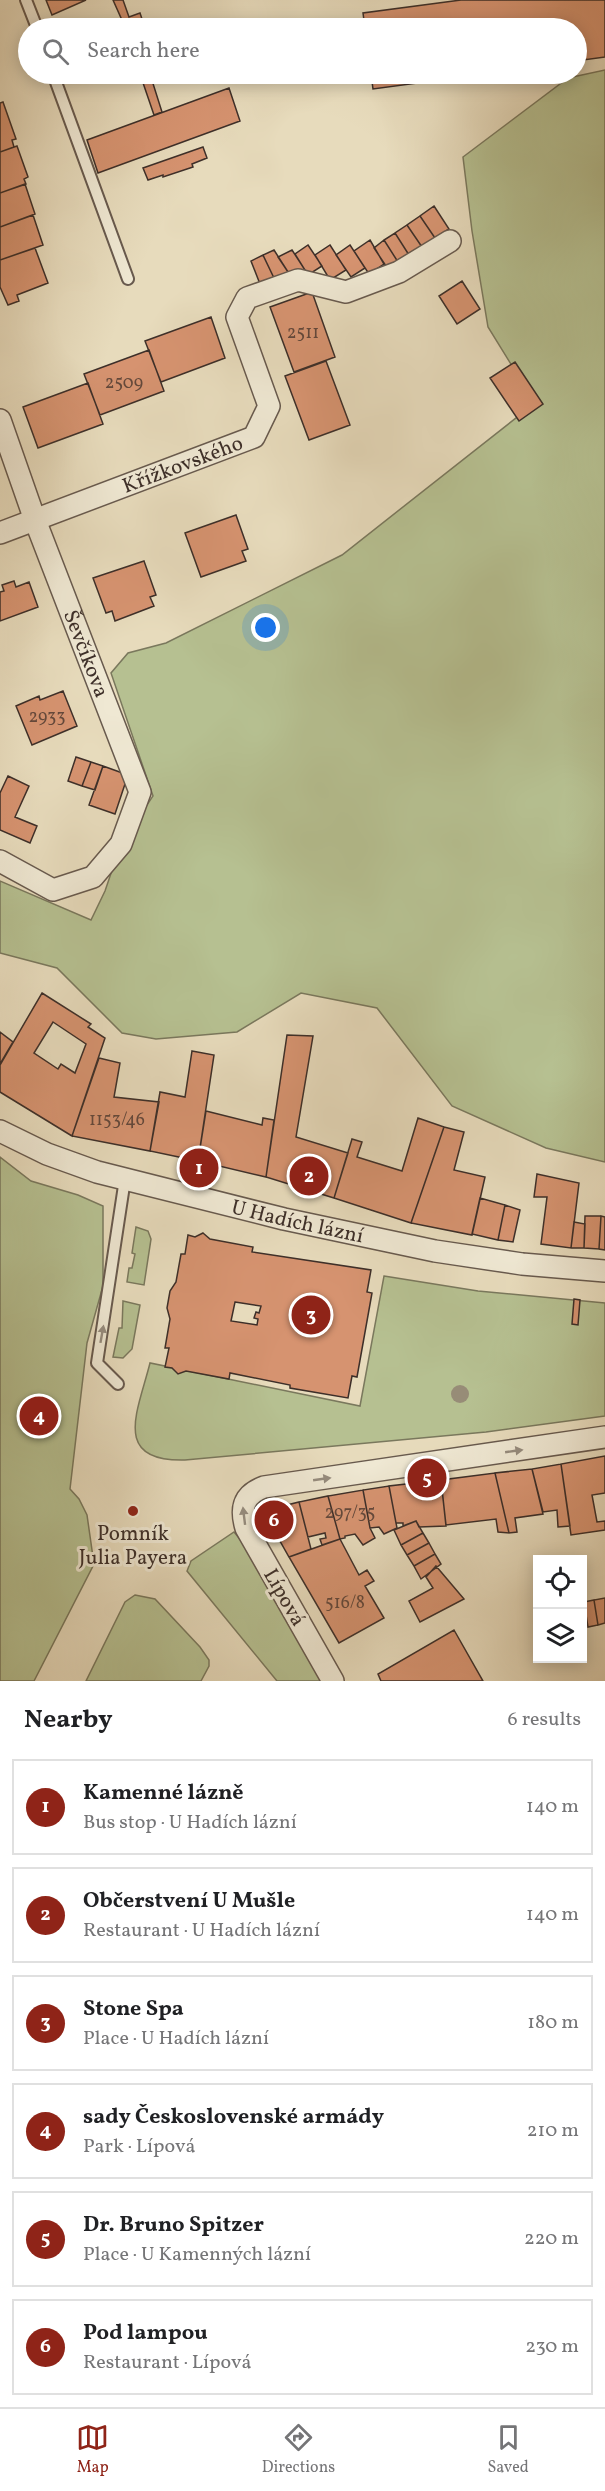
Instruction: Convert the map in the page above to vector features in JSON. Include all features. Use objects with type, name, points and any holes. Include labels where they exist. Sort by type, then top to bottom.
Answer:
[{"type":"street","name":"Křížkovského","points":[[0,533],[254,437],[269,406],[237,317],[247,298],[298,280],[346,292],[399,272],[450,241]]},
{"type":"street","name":"Ševčíkova","points":[[0,420],[35,520],[140,792],[121,844],[93,877],[53,890],[0,861]]},
{"type":"street","name":"U Hadích lázní","points":[[0,1131],[47,1154],[97,1172],[284,1219],[435,1251],[522,1264],[605,1270]]},
{"type":"street","name":"Lípová","points":[[333,1681],[246,1528],[242,1515],[243,1503],[252,1492],[264,1487],[605,1437]]},
{"type":"lane","points":[[27,0],[33,18]]},
{"type":"lane","points":[[57,84],[128,279]]},
{"type":"lane","points":[[118,1384],[97,1363],[125,1179]]},
{"type":"green space","points":[[605,70],[605,1162],[546,1148],[452,1106],[377,1008],[301,993],[237,1032],[156,1039],[122,1033],[57,968],[0,953],[0,881],[91,920],[105,891],[121,844],[153,796],[111,673],[128,653],[166,643],[342,555],[535,403],[488,327],[472,231],[463,157],[560,84],[587,84],[587,74]]},
{"type":"green space","points":[[0,1157],[31,1181],[78,1195],[103,1206],[103,1286],[87,1343],[70,1489],[79,1499],[87,1515],[94,1564],[34,1681],[0,1681]]},
{"type":"green space","points":[[136,1227],[148,1231],[151,1239],[144,1285],[127,1282],[129,1268],[132,1268],[135,1254],[132,1253]]},
{"type":"green space","points":[[384,1276],[478,1291],[605,1303],[605,1416],[486,1432],[185,1460],[162,1458],[147,1452],[138,1443],[135,1430],[136,1415],[150,1363],[360,1406]]},
{"type":"green space","points":[[123,1301],[140,1305],[132,1349],[123,1358],[113,1357],[119,1328],[122,1328]]},
{"type":"green space","points":[[234,1532],[249,1550],[322,1681],[277,1681],[187,1571],[191,1561]]},
{"type":"green space","points":[[135,1595],[155,1599],[200,1647],[209,1660],[209,1666],[201,1681],[86,1681],[125,1602]]},
{"type":"building","points":[[46,0],[86,0],[52,15]]},
{"type":"building","points":[[113,0],[123,0],[129,17],[140,13],[142,18],[121,18]]},
{"type":"building","points":[[461,0],[605,0],[605,57],[587,59],[587,18],[364,18],[363,13]]},
{"type":"building","points":[[143,84],[153,84],[162,112],[154,115]]},
{"type":"building","points":[[372,84],[410,84],[373,89]]},
{"type":"building","points":[[229,88],[240,121],[98,173],[87,140]]},
{"type":"building","points":[[3,102],[16,139],[12,140],[14,147],[0,152],[0,103]]},
{"type":"building","points":[[17,146],[28,177],[24,179],[26,184],[0,193],[0,152]]},
{"type":"building","points":[[203,147],[207,158],[192,164],[193,167],[148,180],[143,168]]},
{"type":"building","points":[[25,184],[35,214],[0,227],[0,193]]},
{"type":"building","points":[[434,206],[449,229],[435,238],[420,216]]},
{"type":"building","points":[[33,215],[43,245],[0,260],[0,227]]},
{"type":"building","points":[[420,216],[435,238],[422,247],[407,225]]},
{"type":"building","points":[[407,225],[422,247],[409,255],[395,233]]},
{"type":"building","points":[[395,233],[409,255],[398,262],[384,240]]},
{"type":"building","points":[[370,240],[384,264],[369,274],[354,251]]},
{"type":"building","points":[[384,240],[398,262],[388,269],[374,248]]},
{"type":"building","points":[[308,245],[322,266],[308,275],[295,254]]},
{"type":"building","points":[[330,245],[346,270],[330,280],[315,255]]},
{"type":"building","points":[[350,245],[365,268],[351,277],[336,255]]},
{"type":"building","points":[[35,248],[48,283],[17,295],[19,301],[8,305],[0,287],[0,260]]},
{"type":"building","points":[[274,250],[288,272],[274,278],[263,255]]},
{"type":"building","points":[[292,250],[305,270],[292,278],[278,257]]},
{"type":"building","points":[[263,255],[274,278],[260,284],[251,261]]},
{"type":"building","points":[[462,281],[480,309],[457,324],[439,296]]},
{"type":"building","points":[[312,292],[335,357],[294,372],[270,307]]},
{"type":"building","points":[[211,317],[225,358],[161,382],[145,341]]},
{"type":"building","points":[[149,350],[164,391],[100,415],[84,374]]},
{"type":"building","points":[[326,361],[350,425],[309,440],[285,376]]},
{"type":"building","points":[[515,362],[543,404],[519,421],[490,378]]},
{"type":"building","points":[[88,383],[103,424],[38,448],[23,407]]},
{"type":"building","points":[[236,515],[248,549],[242,551],[246,561],[201,577],[185,533]]},
{"type":"building","points":[[144,561],[156,595],[150,597],[154,606],[115,621],[112,611],[106,613],[93,578]]},
{"type":"building","points":[[14,581],[16,587],[29,582],[38,607],[0,621],[0,592],[4,591],[2,585]]},
{"type":"building","points":[[63,691],[77,726],[32,745],[16,706],[39,696],[40,700]]},
{"type":"building","points":[[76,757],[91,762],[82,786],[68,781]]},
{"type":"building","points":[[91,762],[103,766],[95,790],[82,786]]},
{"type":"building","points":[[103,766],[128,775],[115,814],[89,805]]},
{"type":"building","points":[[8,776],[29,786],[15,817],[37,826],[30,843],[0,830],[0,793]]},
{"type":"building","points":[[42,993],[91,1024],[88,1027],[105,1038],[72,1136],[0,1092],[0,1065]],"holes":[[[53,1022],[86,1044],[75,1073],[61,1064],[58,1069],[34,1053]]]},
{"type":"building","points":[[0,1032],[13,1042],[0,1064]]},
{"type":"building","points":[[287,1035],[313,1036],[296,1137],[348,1153],[334,1198],[266,1177]]},
{"type":"building","points":[[192,1051],[214,1055],[198,1161],[150,1151],[160,1092],[185,1097]]},
{"type":"building","points":[[99,1058],[120,1063],[114,1097],[159,1102],[150,1151],[72,1136]]},
{"type":"building","points":[[206,1111],[262,1125],[263,1118],[274,1120],[266,1177],[198,1161]]},
{"type":"building","points":[[418,1118],[444,1127],[411,1223],[334,1198],[352,1139],[362,1142],[357,1157],[402,1171]]},
{"type":"building","points":[[444,1127],[464,1132],[454,1170],[485,1177],[472,1235],[411,1223]]},
{"type":"building","points":[[537,1174],[579,1183],[571,1248],[541,1244],[547,1197],[534,1197]]},
{"type":"building","points":[[480,1198],[505,1205],[498,1240],[472,1234]]},
{"type":"building","points":[[505,1205],[520,1210],[513,1242],[498,1240]]},
{"type":"building","points":[[585,1216],[601,1216],[599,1249],[584,1248]]},
{"type":"building","points":[[601,1216],[605,1217],[605,1250],[599,1249]]},
{"type":"building","points":[[574,1222],[585,1224],[584,1248],[571,1248]]},
{"type":"building","points":[[203,1233],[210,1239],[253,1247],[252,1252],[371,1270],[367,1292],[372,1293],[357,1377],[352,1376],[348,1398],[290,1388],[290,1385],[230,1373],[229,1379],[186,1371],[178,1374],[172,1368],[165,1367],[169,1348],[165,1348],[170,1319],[167,1308],[170,1291],[176,1282],[181,1254],[185,1254],[188,1235],[195,1237]],"holes":[[[235,1302],[261,1306],[254,1318],[258,1319],[257,1325],[231,1321]]]},
{"type":"building","points":[[574,1299],[580,1300],[578,1325],[572,1324]]},
{"type":"building","points":[[605,1456],[605,1493],[592,1495],[597,1522],[605,1521],[605,1530],[571,1535],[561,1464]]},
{"type":"building","points":[[561,1464],[570,1526],[558,1527],[557,1510],[543,1512],[532,1469]]},
{"type":"building","points":[[532,1469],[543,1514],[515,1518],[517,1532],[509,1533],[495,1473]]},
{"type":"building","points":[[495,1473],[509,1533],[498,1532],[496,1519],[446,1525],[441,1480]]},
{"type":"building","points":[[441,1480],[446,1526],[419,1527],[416,1521],[403,1526],[403,1523],[396,1523],[389,1486]]},
{"type":"building","points":[[389,1486],[397,1528],[384,1534],[379,1527],[370,1528],[363,1490]]},
{"type":"building","points":[[363,1490],[370,1528],[375,1538],[363,1545],[355,1534],[340,1539],[328,1496]]},
{"type":"building","points":[[328,1496],[340,1539],[322,1545],[320,1539],[326,1538],[325,1533],[308,1537],[299,1502]]},
{"type":"building","points":[[299,1502],[311,1549],[289,1557],[263,1511]]},
{"type":"building","points":[[416,1521],[423,1533],[401,1545],[394,1530]]},
{"type":"building","points":[[423,1533],[429,1543],[407,1555],[401,1545]]},
{"type":"building","points":[[340,1539],[359,1575],[367,1570],[374,1581],[365,1586],[384,1618],[339,1643],[289,1557]]},
{"type":"building","points":[[429,1543],[435,1554],[414,1566],[407,1555]]},
{"type":"building","points":[[435,1554],[441,1564],[421,1579],[414,1566]]},
{"type":"building","points":[[436,1566],[464,1599],[420,1622],[409,1601],[433,1588],[426,1577]]},
{"type":"building","points":[[605,1598],[605,1623],[598,1625],[594,1600]]},
{"type":"building","points":[[594,1600],[598,1625],[588,1627],[587,1601]]},
{"type":"building","points":[[454,1630],[483,1681],[381,1681],[378,1674]]},
{"type":"place","name":"Kamenné lázně","points":[[199,1168]]},
{"type":"place","name":"Občerstvení U Mušle","points":[[309,1176]]},
{"type":"place","name":"Stone Spa","points":[[311,1315]]},
{"type":"place","name":"sady Československé armády","points":[[39,1416]]},
{"type":"place","name":"Dr. Bruno Spitzer","points":[[427,1478]]},
{"type":"place","name":"Pomník Julia Payera","points":[[133,1511]]},
{"type":"place","name":"Pod lampou","points":[[274,1520]]}]
